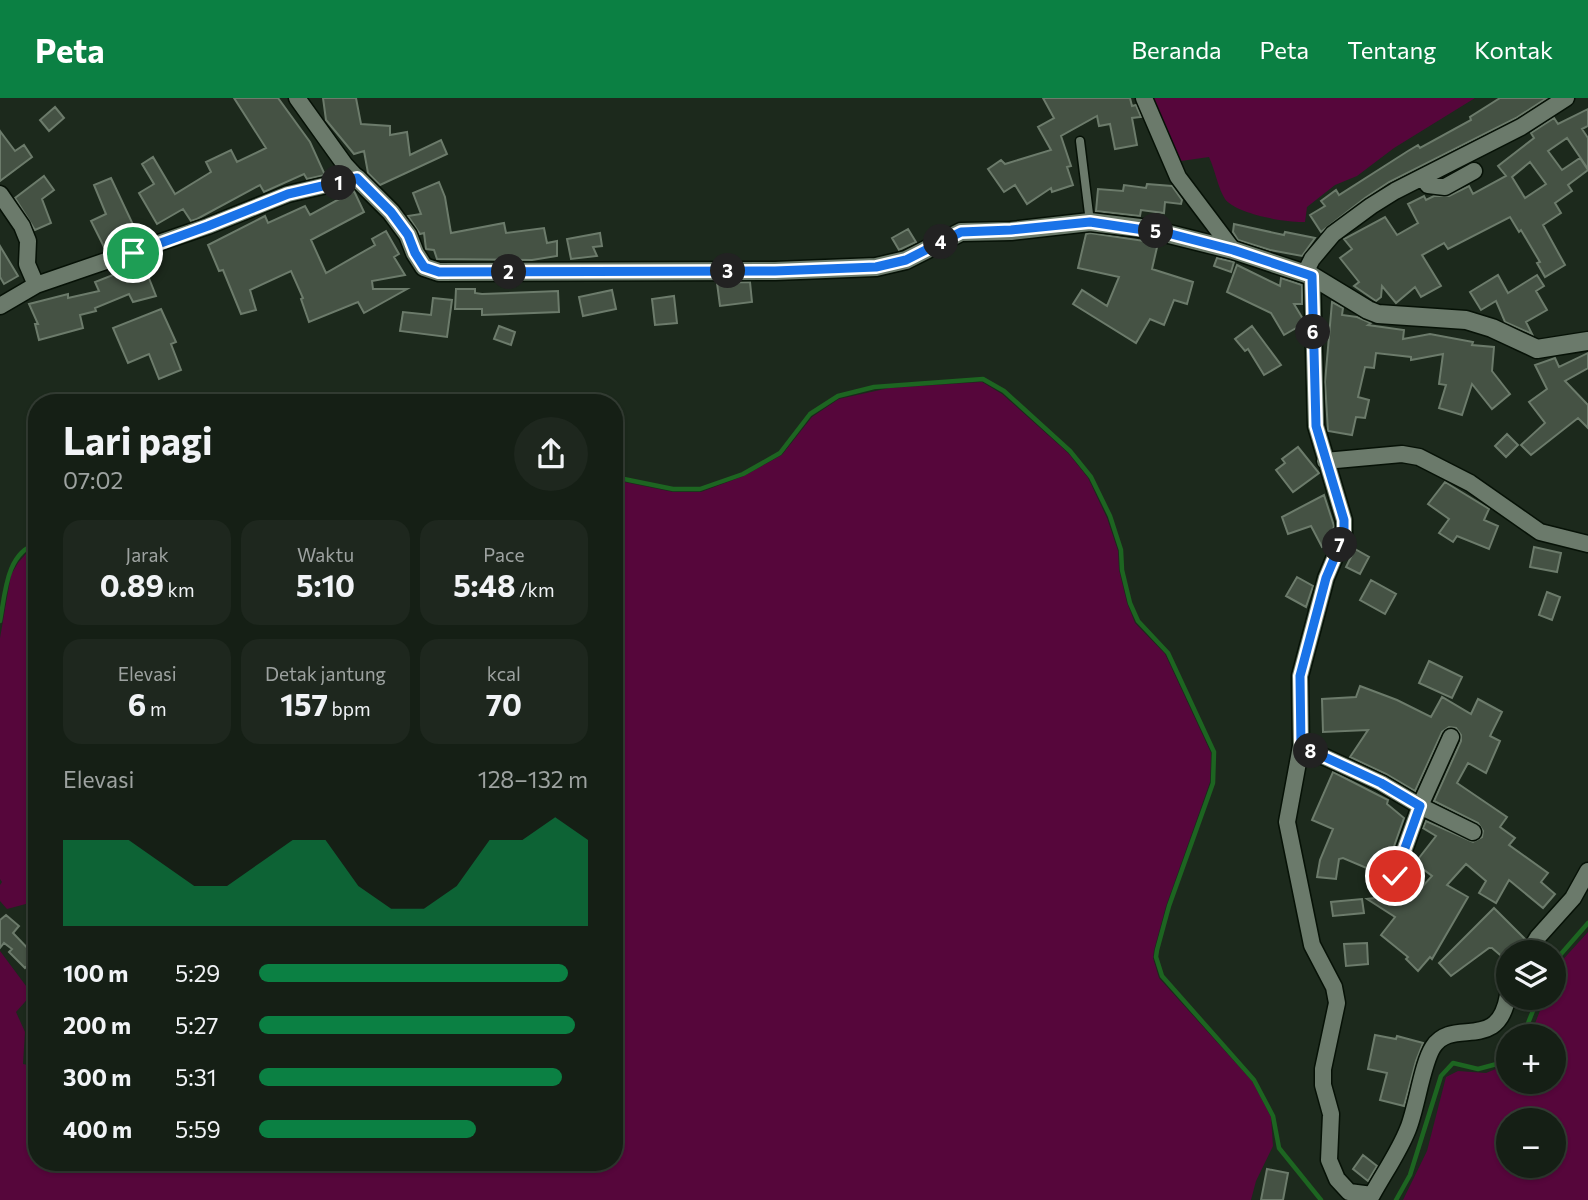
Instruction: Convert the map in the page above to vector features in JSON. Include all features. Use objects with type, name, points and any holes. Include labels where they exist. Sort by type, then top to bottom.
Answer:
[{"type":"street","points":[[297,98],[345,165],[391,212],[408,235],[424,267],[439,272],[762,271],[876,267],[906,260],[961,232],[1090,222],[1149,229],[1233,250],[1308,275],[1378,314],[1466,320],[1492,328],[1537,349],[1588,341]]},
{"type":"street","points":[[1144,98],[1178,177],[1233,250]]},
{"type":"street","points":[[1504,1010],[1490,1028],[1444,1036],[1433,1047],[1409,1128],[1366,1197],[1349,1192],[1337,1179],[1329,1160],[1331,1114],[1323,1084],[1323,1069],[1337,1003],[1335,987],[1312,945],[1287,822],[1301,746],[1300,676],[1326,578],[1344,535],[1344,520],[1316,426],[1308,275],[1312,259],[1333,234],[1395,191],[1521,127],[1566,98]]},
{"type":"street","points":[[1423,177],[1428,185],[1445,187],[1474,171]]},
{"type":"street","points":[[0,306],[36,285],[208,226],[288,194],[357,178]]},
{"type":"street","points":[[0,194],[26,235],[27,264],[36,285]]},
{"type":"street","points":[[1325,461],[1402,454],[1419,457],[1470,484],[1541,532],[1588,544]]},
{"type":"street","points":[[1395,876],[1420,806],[1451,737]]},
{"type":"street","points":[[1301,746],[1381,783],[1473,832]]},
{"type":"street","points":[[1536,940],[1581,895],[1588,871]]},
{"type":"lane","points":[[1080,141],[1090,222]]},
{"type":"shaded area","points":[[1153,98],[1475,98],[1394,148],[1357,176],[1335,185],[1307,207],[1305,222],[1262,216],[1231,204],[1223,195],[1209,157],[1181,161]]},
{"type":"shaded area","points":[[982,382],[1002,394],[1068,453],[1088,478],[1107,518],[1118,551],[1119,570],[1127,603],[1135,623],[1165,654],[1211,753],[1210,782],[1166,906],[1153,958],[1159,978],[1252,1081],[1271,1117],[1273,1146],[1256,1181],[1251,1200],[0,1200],[0,951],[28,989],[28,998],[16,1012],[25,1032],[23,1064],[28,1065],[28,1171],[623,1171],[623,482],[673,492],[701,492],[744,476],[782,455],[812,417],[839,399],[889,388]]},
{"type":"shaded area","points":[[28,551],[28,903],[7,909],[0,901],[0,638],[11,575]]},
{"type":"shaded area","points":[[1588,932],[1588,1200],[1403,1200],[1427,1151],[1446,1077],[1458,1071],[1486,1073],[1496,1069],[1496,1094],[1566,1094],[1566,1024],[1535,1024],[1540,1010],[1566,1010],[1566,956]]},
{"type":"building","points":[[234,98],[278,98],[310,142],[325,175],[307,179],[304,174],[264,192],[260,185],[197,219],[191,221],[183,209],[157,224],[139,193],[154,184],[142,164],[153,157],[175,194],[211,172],[206,162],[231,150],[237,162],[266,148]]},
{"type":"building","points":[[323,98],[356,98],[361,124],[390,126],[390,135],[407,132],[410,155],[441,140],[447,154],[380,185],[368,173],[364,151],[354,154],[326,120]]},
{"type":"building","points":[[1043,98],[1130,98],[1132,106],[1136,105],[1141,117],[1132,118],[1137,145],[1115,149],[1110,124],[1099,126],[1097,116],[1061,136],[1071,166],[1067,167],[1073,185],[1052,192],[1051,188],[1027,204],[1015,185],[1004,192],[988,169],[1001,160],[1005,164],[1051,150],[1038,127],[1054,118]]},
{"type":"building","points":[[1500,98],[1547,98],[1516,118],[1389,182],[1321,232],[1310,215],[1325,206],[1321,201],[1336,190],[1339,195],[1418,145],[1420,148],[1471,120],[1470,117]]},
{"type":"building","points":[[55,107],[64,118],[49,131],[40,120]]},
{"type":"building","points":[[1588,109],[1588,126],[1582,129],[1588,138],[1588,169],[1567,138],[1548,151],[1562,170],[1580,158],[1588,170],[1568,185],[1572,191],[1555,203],[1561,213],[1543,225],[1565,265],[1545,277],[1537,263],[1540,262],[1510,217],[1448,249],[1444,243],[1422,255],[1441,286],[1421,297],[1415,287],[1396,303],[1382,286],[1381,297],[1376,301],[1354,286],[1359,282],[1340,258],[1352,249],[1344,239],[1385,217],[1397,235],[1418,223],[1408,204],[1424,196],[1426,200],[1434,196],[1449,196],[1469,186],[1473,194],[1506,176],[1498,166],[1534,138],[1531,133],[1554,118],[1558,124]],"holes":[[[1530,162],[1546,184],[1525,198],[1512,177]]]},
{"type":"building","points":[[0,131],[15,151],[24,145],[32,157],[0,181]]},
{"type":"building","points":[[44,176],[54,190],[42,199],[51,223],[35,230],[15,198]]},
{"type":"building","points":[[111,178],[136,231],[104,247],[91,221],[106,214],[94,185]]},
{"type":"building","points":[[439,182],[445,197],[451,233],[504,223],[506,233],[544,228],[547,243],[557,241],[557,256],[532,260],[437,259],[434,250],[426,249],[424,233],[420,234],[408,216],[421,214],[413,193]]},
{"type":"building","points":[[1147,184],[1172,186],[1182,200],[1181,204],[1165,202],[1164,213],[1141,210],[1140,216],[1096,211],[1098,189],[1123,191],[1124,185],[1146,188]]},
{"type":"building","points":[[354,191],[364,212],[311,240],[326,273],[375,245],[372,239],[386,231],[399,254],[394,257],[405,275],[372,281],[373,289],[407,289],[364,313],[358,302],[309,322],[301,299],[303,298],[291,271],[250,290],[256,310],[241,314],[223,270],[219,271],[208,245],[265,216],[268,223],[305,206],[310,215]]},
{"type":"building","points":[[1234,224],[1284,235],[1285,232],[1315,238],[1302,256],[1238,240],[1233,232]]},
{"type":"building","points":[[908,229],[916,242],[899,250],[892,238]]},
{"type":"building","points":[[600,233],[602,246],[593,247],[597,256],[571,259],[567,239]]},
{"type":"building","points":[[1086,234],[1158,243],[1152,269],[1193,282],[1187,304],[1174,300],[1164,325],[1150,319],[1136,343],[1073,304],[1082,290],[1107,306],[1119,277],[1078,268]]},
{"type":"building","points":[[0,246],[18,276],[4,284],[0,277]]},
{"type":"building","points":[[1217,258],[1234,262],[1231,272],[1214,266]]},
{"type":"building","points":[[143,263],[156,296],[133,302],[129,294],[95,308],[96,311],[80,315],[83,328],[39,340],[35,324],[38,324],[29,304],[68,294],[68,298],[99,291],[95,282]]},
{"type":"building","points":[[1237,265],[1280,286],[1281,278],[1302,285],[1302,304],[1294,304],[1303,324],[1284,335],[1271,313],[1227,292]]},
{"type":"building","points":[[1498,275],[1508,293],[1537,275],[1544,286],[1536,291],[1547,310],[1526,322],[1532,334],[1505,322],[1496,301],[1481,310],[1470,292]]},
{"type":"building","points":[[750,282],[752,302],[720,306],[717,283]]},
{"type":"building","points":[[456,289],[475,289],[475,293],[482,294],[558,291],[559,312],[482,315],[482,309],[455,309]]},
{"type":"building","points":[[612,290],[616,309],[583,316],[579,297]]},
{"type":"building","points":[[674,296],[677,323],[655,325],[652,299]]},
{"type":"building","points":[[433,298],[452,300],[447,337],[400,331],[403,312],[431,315]]},
{"type":"building","points":[[1332,302],[1343,308],[1342,315],[1371,323],[1368,325],[1404,330],[1403,339],[1430,334],[1473,342],[1472,345],[1494,347],[1492,371],[1510,394],[1492,409],[1472,384],[1462,415],[1439,408],[1446,385],[1439,384],[1443,354],[1411,360],[1411,357],[1376,353],[1374,368],[1365,367],[1358,397],[1369,400],[1365,418],[1356,417],[1352,435],[1328,431],[1325,382]]},
{"type":"building","points":[[161,309],[176,342],[171,344],[181,370],[159,379],[149,354],[128,363],[113,328]]},
{"type":"building","points":[[499,326],[515,332],[511,345],[494,339]]},
{"type":"building","points":[[1252,326],[1281,365],[1264,375],[1248,349],[1245,351],[1235,339]]},
{"type":"building","points":[[1588,353],[1588,368],[1565,381],[1588,405],[1588,428],[1578,418],[1531,455],[1521,445],[1545,423],[1529,402],[1547,389],[1535,365],[1555,358],[1559,367]]},
{"type":"building","points":[[1507,434],[1518,445],[1506,457],[1495,446]]},
{"type":"building","points":[[1298,447],[1319,473],[1293,492],[1276,470],[1285,463],[1282,459]]},
{"type":"building","points":[[1445,482],[1489,509],[1484,520],[1498,526],[1489,549],[1457,536],[1453,542],[1439,533],[1449,519],[1428,504]]},
{"type":"building","points":[[1324,495],[1334,526],[1329,544],[1322,547],[1311,526],[1288,534],[1282,517]]},
{"type":"building","points":[[1534,547],[1561,553],[1557,572],[1530,567]]},
{"type":"building","points":[[1355,549],[1369,557],[1360,574],[1346,567]]},
{"type":"building","points":[[1297,577],[1313,586],[1306,607],[1286,596]]},
{"type":"building","points":[[1371,580],[1396,594],[1385,614],[1360,600]]},
{"type":"building","points":[[1547,592],[1560,597],[1552,620],[1539,615]]},
{"type":"building","points":[[1429,661],[1462,677],[1452,698],[1419,683]]},
{"type":"building","points":[[1360,686],[1431,717],[1442,697],[1471,714],[1478,699],[1502,712],[1490,736],[1500,741],[1486,773],[1468,763],[1457,783],[1507,817],[1500,827],[1515,838],[1509,845],[1548,873],[1541,882],[1555,894],[1543,908],[1509,880],[1496,903],[1479,893],[1486,881],[1466,864],[1447,885],[1468,897],[1432,959],[1430,957],[1418,971],[1406,959],[1408,957],[1381,935],[1395,917],[1367,899],[1408,894],[1413,897],[1432,876],[1415,863],[1436,836],[1423,828],[1426,821],[1473,842],[1482,837],[1483,831],[1478,823],[1434,801],[1461,741],[1461,735],[1456,728],[1449,727],[1442,732],[1415,791],[1350,757],[1368,730],[1323,732],[1322,699],[1356,697]]},
{"type":"building","points":[[1333,772],[1388,800],[1387,804],[1404,818],[1385,872],[1384,886],[1368,884],[1376,872],[1343,858],[1339,859],[1336,879],[1317,877],[1320,860],[1333,829],[1312,820]]},
{"type":"building","points":[[1362,899],[1364,913],[1333,916],[1331,902]]},
{"type":"building","points":[[1494,908],[1525,939],[1496,940],[1496,951],[1489,948],[1451,976],[1439,963]]},
{"type":"building","points":[[6,915],[19,926],[13,933],[28,949],[28,965],[25,968],[9,952],[12,949],[4,943],[0,948],[0,920]]},
{"type":"building","points":[[1367,943],[1368,964],[1346,966],[1344,944]]},
{"type":"building","points":[[1375,1035],[1396,1039],[1397,1036],[1423,1043],[1404,1106],[1380,1100],[1387,1073],[1368,1069]]},
{"type":"building","points":[[1363,1155],[1377,1166],[1368,1181],[1353,1169]]},
{"type":"building","points":[[1267,1169],[1288,1173],[1283,1200],[1261,1200]]},
{"type":"waterway","points":[[623,479],[673,489],[700,489],[743,474],[780,453],[810,414],[838,396],[874,387],[983,379],[1004,391],[1070,451],[1091,477],[1110,516],[1121,550],[1122,570],[1130,603],[1138,621],[1168,653],[1214,752],[1213,783],[1169,906],[1157,950],[1156,957],[1162,976],[1254,1080],[1273,1116],[1279,1148],[1321,1200]]},
{"type":"waterway","points":[[0,621],[13,565],[28,548]]},
{"type":"waterway","points":[[1566,948],[1588,923]]},
{"type":"waterway","points":[[1528,1024],[1533,1010]]},
{"type":"waterway","points":[[1396,1200],[1410,1175],[1441,1076],[1453,1063],[1478,1069],[1496,1064]]},
{"type":"route","points":[[133,253],[288,194],[357,178],[391,212],[408,235],[424,267],[439,272],[775,271],[876,267],[906,260],[961,232],[1090,222],[1171,234],[1233,250],[1312,276],[1316,426],[1344,520],[1344,535],[1326,578],[1300,676],[1301,746],[1381,783],[1420,806],[1395,876]]}]
